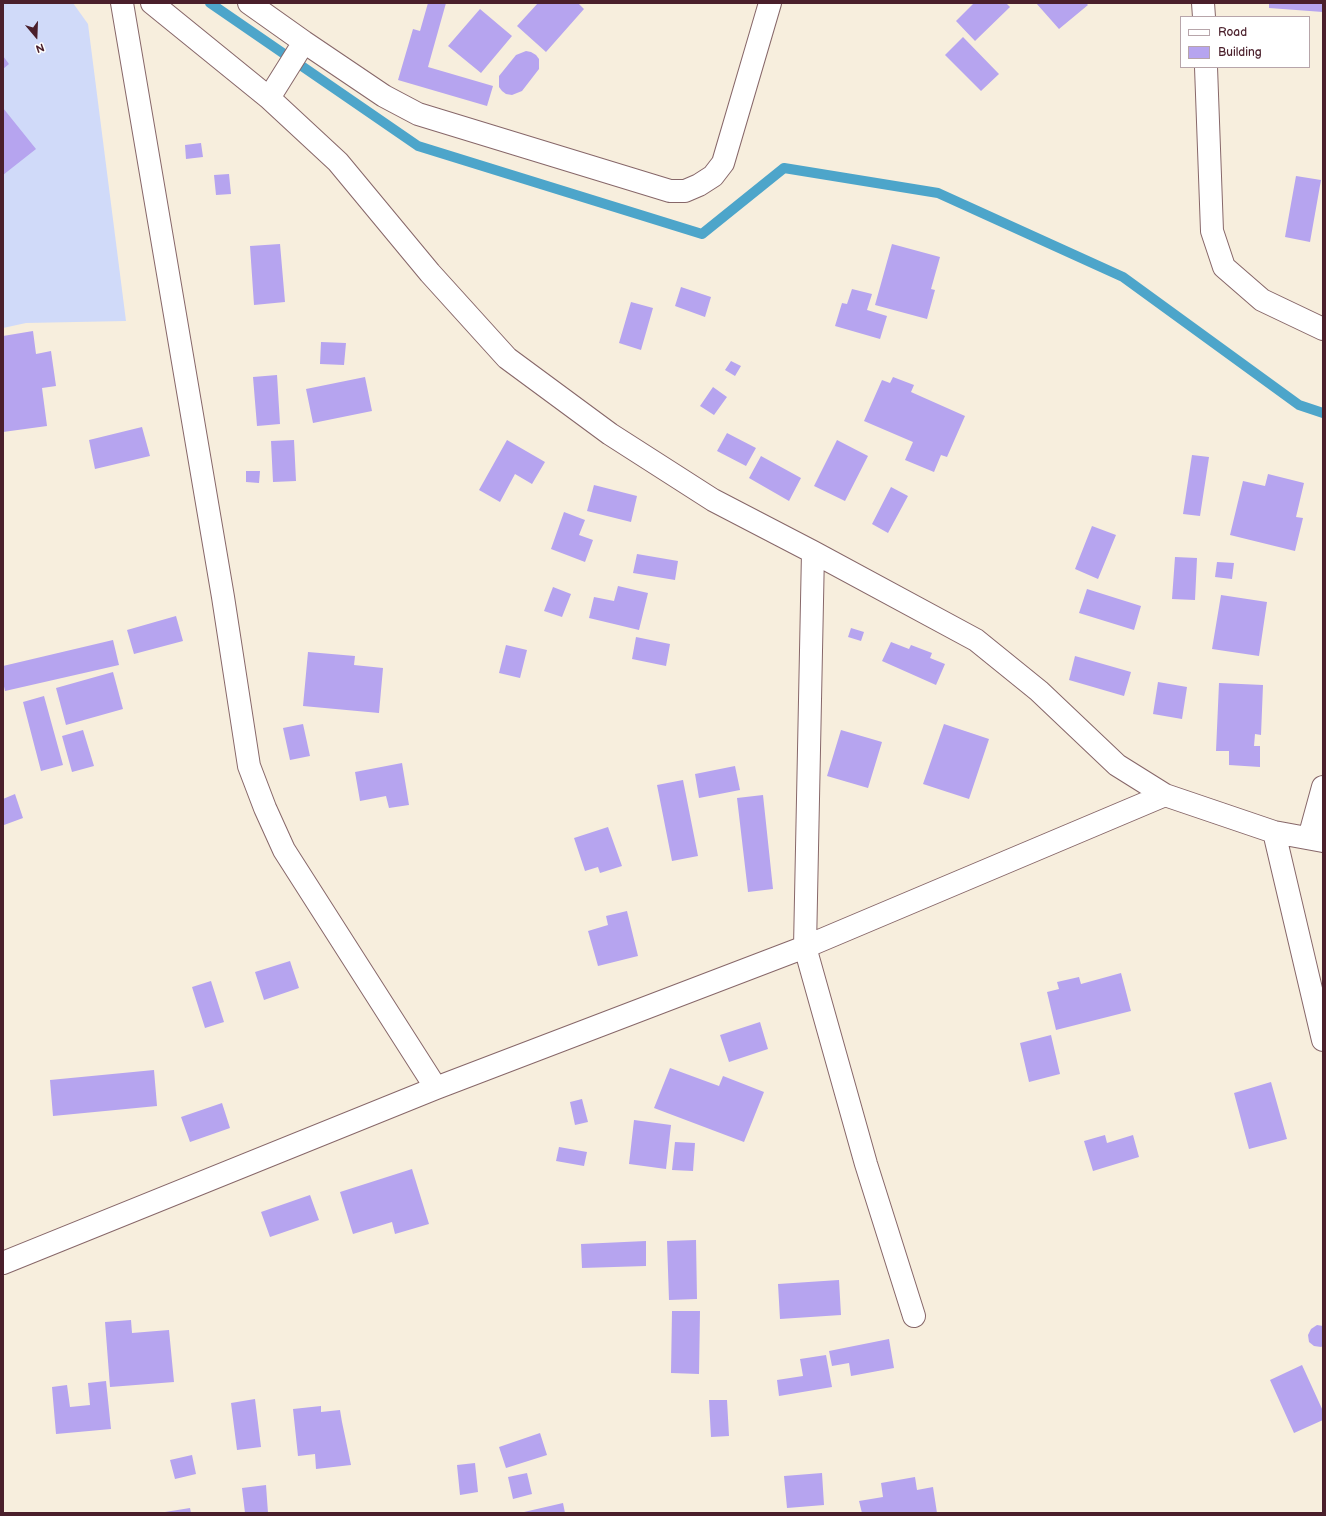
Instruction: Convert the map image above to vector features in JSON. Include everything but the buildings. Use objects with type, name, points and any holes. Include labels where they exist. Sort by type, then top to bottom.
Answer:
[{"type":"street","points":[[122,3],[249,766],[265,808],[284,850],[436,1088]]},
{"type":"street","points":[[152,3],[269,98],[338,162],[430,273],[507,358],[610,434],[713,500],[976,640],[1039,691],[1117,765],[1165,795],[1274,832],[1316,839],[1323,787]]},
{"type":"street","points":[[249,3],[384,96],[418,114],[670,191],[685,191],[699,185],[713,176],[723,164],[770,3]]},
{"type":"street","points":[[1203,3],[1204,16]]},
{"type":"street","points":[[269,98],[304,42]]},
{"type":"street","points":[[1206,68],[1212,231],[1224,267],[1262,300],[1323,329]]},
{"type":"street","points":[[813,552],[805,947],[866,1164],[914,1316]]},
{"type":"street","points":[[3,1263],[436,1088],[805,947],[1165,795]]},
{"type":"street","points":[[1274,832],[1323,1040]]},
{"type":"shaded area","points":[[3,3],[73,3],[88,24],[126,321],[26,323],[3,328]]},
{"type":"waterway","points":[[210,3],[418,146],[702,234],[784,168],[938,193],[1123,277],[1299,405],[1323,413]]}]
